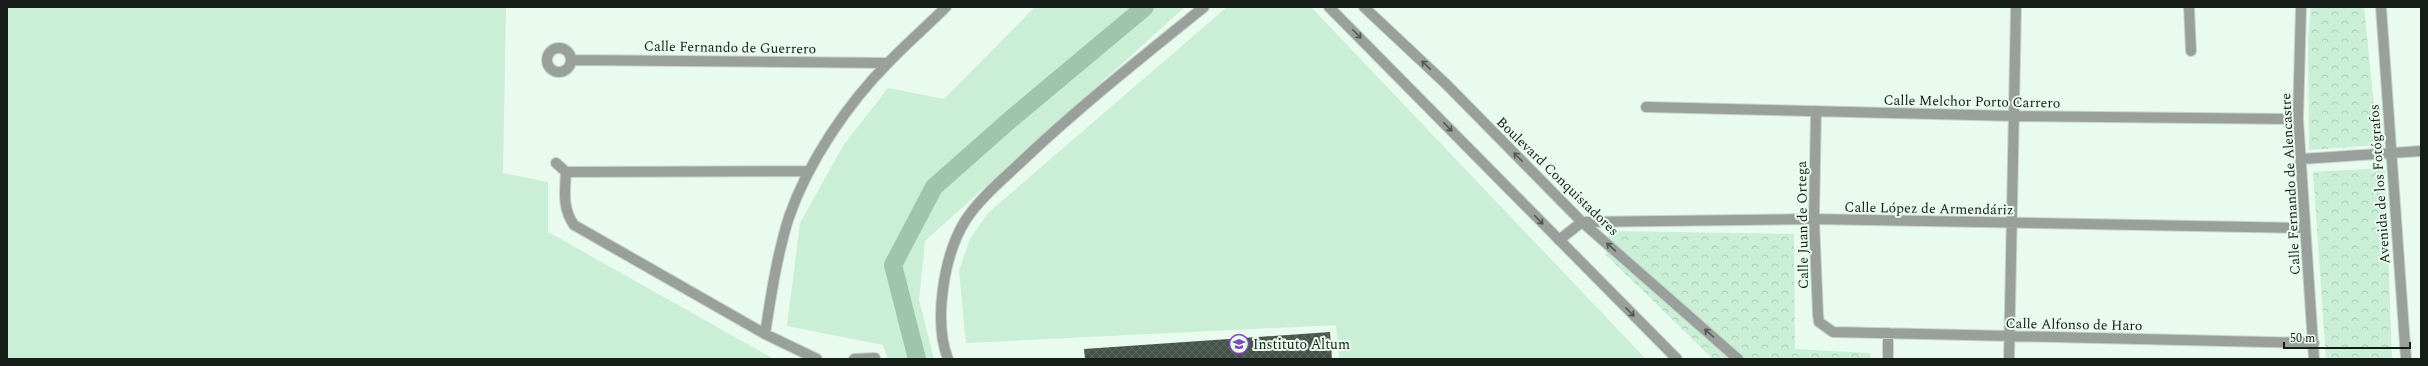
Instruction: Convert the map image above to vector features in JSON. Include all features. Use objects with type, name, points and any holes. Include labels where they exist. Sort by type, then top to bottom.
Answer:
[{"type":"street","points":[[765,334],[775,273],[789,218],[809,171],[847,112],[887,63],[946,7]]},
{"type":"street","points":[[948,359],[941,312],[953,243],[965,220],[983,199],[1066,119],[1204,7]]},
{"type":"street","points":[[1329,7],[1677,359]]},
{"type":"street","name":"Boulevard Conquistadores","points":[[1364,7],[1446,84],[1582,222],[1738,359]]},
{"type":"street","points":[[2009,359],[2016,7]]},
{"type":"street","points":[[2189,7],[2191,51]]},
{"type":"street","name":"Calle Fernando de Alencastre","points":[[2302,7],[2298,119],[2302,159],[2314,359]]},
{"type":"street","name":"Avenida de los Fotógrafos","points":[[2381,7],[2390,153],[2406,359]]},
{"type":"street","name":"Calle Fernando de Guerrero","points":[[572,60],[887,63]]},
{"type":"street","name":"Calle Melchor Porto Carrero","points":[[1646,107],[2014,116],[2298,119]]},
{"type":"street","name":"Calle Juan de Ortega","points":[[1816,111],[1814,219],[1818,315],[1819,322],[1833,332]]},
{"type":"street","points":[[2302,159],[2421,151]]},
{"type":"street","points":[[556,163],[566,172],[809,171]]},
{"type":"street","points":[[566,172],[564,205],[567,216],[574,225],[765,334],[817,359]]},
{"type":"street","name":"Calle López de Armendáriz","points":[[1582,222],[1814,219],[2012,224],[2305,228]]},
{"type":"street","points":[[1559,240],[1582,222]]},
{"type":"street","name":"Calle Alfonso de Haro","points":[[1833,332],[2314,343]]},
{"type":"street","points":[[1888,333],[1888,359]]},
{"type":"street","points":[[854,359],[875,358]]},
{"type":"green space","points":[[7,7],[506,7],[503,173],[548,182],[548,232],[774,359],[7,359]]},
{"type":"green space","points":[[1035,7],[1185,7],[925,241],[919,300],[934,359],[888,359],[883,345],[787,326],[800,223],[843,146],[888,88],[944,99]]},
{"type":"green space","points":[[1227,7],[1311,7],[1646,359],[1339,359],[1336,325],[966,343],[959,271],[970,239],[988,213]]},
{"type":"green space","points":[[2311,7],[2364,7],[2378,145],[2309,150],[2308,39]]},
{"type":"green space","points":[[2385,168],[2392,359],[2326,359],[2313,172]]},
{"type":"green space","points":[[1609,231],[1794,234],[1795,349],[1870,353],[1871,359],[1713,359],[1606,255]]},
{"type":"building","name":"Instituto Altum","points":[[1330,332],[1332,359],[1085,359],[1084,349]]},
{"type":"waterway","points":[[917,359],[893,265],[934,187],[1011,119],[1145,7]]},
{"type":"place","name":"Instituto Altum","points":[[1239,344]]}]
